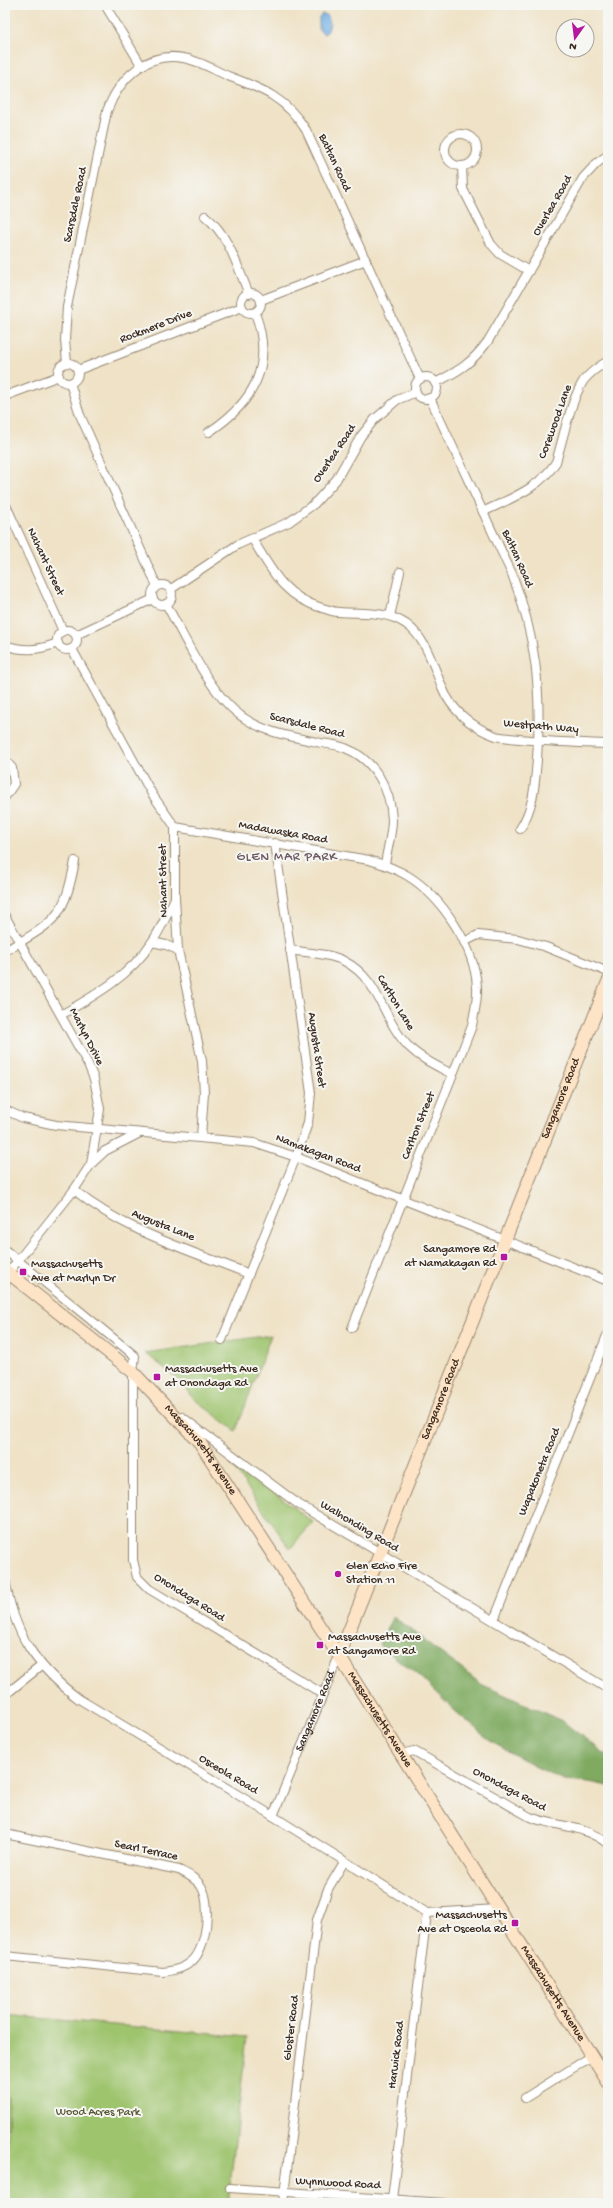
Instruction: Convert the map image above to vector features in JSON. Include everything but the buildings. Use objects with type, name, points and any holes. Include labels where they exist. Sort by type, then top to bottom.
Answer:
[{"type":"main road","name":"Sangamore Road","points":[[339,1656],[608,982]]},
{"type":"main road","name":"Massachusetts Avenue","points":[[6,1276],[133,1372],[170,1409],[200,1443],[339,1656],[608,2082]]},
{"type":"street","points":[[105,5],[141,65]]},
{"type":"street","name":"Baltan Road","points":[[141,65],[162,58],[183,58],[263,89],[284,103],[297,115],[306,130],[420,378]]},
{"type":"street","name":"Scarsdale Road","points":[[68,363],[65,340],[67,307],[107,111],[113,96],[122,81],[141,65]]},
{"type":"street","points":[[462,134],[468,135],[476,142],[477,153],[472,162],[462,166],[452,163],[446,155],[445,150],[446,144],[452,136],[462,134]]},
{"type":"street","name":"Overlea Road","points":[[435,382],[458,371],[475,359],[488,341],[583,178],[597,163],[608,155]]},
{"type":"street","points":[[462,166],[463,189],[491,244],[500,254],[529,271]]},
{"type":"street","points":[[205,216],[217,225],[227,241],[249,294]]},
{"type":"street","points":[[261,300],[366,260]]},
{"type":"street","points":[[249,294],[255,294],[261,300],[260,309],[255,313],[246,312],[242,307],[243,298],[249,294]]},
{"type":"street","name":"Rockmere Drive","points":[[78,370],[242,307]]},
{"type":"street","points":[[209,432],[226,420],[241,406],[260,373],[263,356],[263,340],[255,313]]},
{"type":"street","name":"Corewood Lane","points":[[483,512],[528,491],[539,483],[550,471],[556,462],[577,393],[584,380],[596,368],[608,360]]},
{"type":"street","points":[[68,363],[75,364],[78,370],[76,378],[70,383],[64,383],[59,376],[61,368],[68,363]]},
{"type":"street","points":[[5,396],[59,376]]},
{"type":"street","points":[[420,378],[430,378],[435,382],[436,390],[430,398],[423,398],[416,392],[415,386],[420,378]]},
{"type":"street","points":[[70,383],[80,415],[157,586]]},
{"type":"street","name":"Overlea Road","points":[[170,589],[237,545],[253,540],[289,522],[314,504],[336,480],[362,436],[375,419],[397,400],[416,392]]},
{"type":"street","name":"Baltan Road","points":[[430,398],[512,574],[524,604],[532,635],[539,696],[539,741],[535,793],[525,821],[520,829]]},
{"type":"street","name":"Nahant Street","points":[[5,503],[63,631]]},
{"type":"street","name":"Westpath Way","points":[[253,540],[277,579],[294,596],[308,604],[338,612],[373,612],[390,616],[407,625],[420,637],[445,694],[460,714],[475,726],[497,736],[539,741],[608,744]]},
{"type":"street","points":[[390,616],[400,572]]},
{"type":"street","points":[[163,584],[170,589],[172,596],[166,604],[157,604],[152,599],[152,590],[157,586],[163,584]]},
{"type":"street","points":[[76,635],[152,599]]},
{"type":"street","name":"Scarsdale Road","points":[[166,604],[213,687],[229,706],[244,718],[271,732],[345,748],[361,757],[375,770],[381,779],[389,799],[392,820],[385,864]]},
{"type":"street","points":[[63,631],[72,631],[76,635],[78,641],[72,649],[64,650],[58,643],[58,638],[63,631]]},
{"type":"street","points":[[5,646],[18,650],[33,650],[58,643]]},
{"type":"street","points":[[72,649],[152,794],[175,826]]},
{"type":"street","points":[[5,760],[12,768],[14,784],[5,797]]},
{"type":"street","name":"Nahant Street","points":[[175,826],[175,898],[178,950],[202,1061],[204,1093],[201,1137]]},
{"type":"street","name":"Madawaska Road","points":[[175,826],[385,864],[408,876],[431,894],[447,913],[464,942]]},
{"type":"street","name":"Augusta Street","points":[[222,1340],[296,1157],[308,1123],[311,1093],[275,844]]},
{"type":"street","points":[[5,951],[44,928],[60,912],[69,891],[75,861]]},
{"type":"street","points":[[62,1015],[118,980],[152,942],[175,898]]},
{"type":"street","name":"Marlyn Drive","points":[[5,916],[62,1015],[94,1079],[100,1109],[91,1164],[74,1190],[6,1276]]},
{"type":"street","points":[[464,942],[478,935],[518,939],[546,947],[608,972]]},
{"type":"street","points":[[152,942],[166,945],[178,950]]},
{"type":"street","name":"Carlton Street","points":[[352,1328],[472,1026],[477,1002],[477,987],[474,967],[464,942]]},
{"type":"street","name":"Carlton Lane","points":[[290,950],[326,955],[342,960],[356,968],[372,984],[398,1033],[408,1046],[426,1061],[452,1074]]},
{"type":"street","name":"Namakagan Road","points":[[5,1110],[23,1118],[56,1125],[254,1143],[296,1157],[608,1281]]},
{"type":"street","points":[[91,1164],[105,1151],[140,1133]]},
{"type":"street","name":"Augusta Lane","points":[[74,1190],[95,1208],[119,1222],[249,1274]]},
{"type":"street","points":[[5,1250],[135,1356],[133,1372]]},
{"type":"street","name":"Wapakoneta Road","points":[[494,1620],[608,1333]]},
{"type":"street","name":"Onondaga Road","points":[[133,1372],[133,1560],[137,1577],[149,1589],[323,1694]]},
{"type":"street","name":"Walhonding Road","points":[[170,1409],[298,1504],[380,1554],[606,1685]]},
{"type":"street","name":"Osceola Road","points":[[5,1579],[16,1623],[41,1666],[55,1681],[79,1699],[273,1816],[427,1913]]},
{"type":"street","name":"Sangamore Road","points":[[273,1816],[339,1656]]},
{"type":"street","points":[[5,1695],[41,1666]]},
{"type":"street","name":"Onondaga Road","points":[[401,1754],[414,1751],[530,1818],[545,1823],[582,1829],[608,1844]]},
{"type":"street","name":"Searl Terrace","points":[[5,1834],[179,1870],[189,1874],[201,1886],[205,1895],[207,1910],[204,1938],[199,1954],[192,1962],[175,1971],[163,1972],[5,1956]]},
{"type":"street","name":"Gloster Road","points":[[283,2203],[317,1920],[328,1889],[344,1862]]},
{"type":"street","points":[[427,1913],[498,1909]]},
{"type":"street","name":"Harwick Road","points":[[392,2199],[427,1913]]},
{"type":"street","points":[[525,2098],[592,2056]]},
{"type":"street","name":"Wynnwood Road","points":[[230,2188],[284,2193],[444,2203]]},
{"type":"green space","points":[[271,1335],[236,1431],[194,1399],[182,1382],[145,1353]]},
{"type":"green space","points":[[224,1454],[313,1522],[290,1549]]},
{"type":"green space","points":[[393,1616],[481,1684],[562,1721],[608,1756],[608,1786],[589,1782],[564,1780],[534,1766],[490,1741],[454,1710],[419,1676],[379,1645]]},
{"type":"green space","name":"Wood Acres Park","points":[[5,2015],[247,2037],[228,2203],[5,2203],[8,2128],[5,2128]]},
{"type":"water","points":[[322,14],[327,15],[330,23],[328,31],[324,34],[319,30],[319,17]]},
{"type":"place","name":"Sangamore Rd at Namakagan Rd","points":[[504,1257]]},
{"type":"place","name":"Massachusetts Ave at Marlyn Dr","points":[[23,1272]]},
{"type":"place","name":"Massachusetts Ave at Onondaga Rd","points":[[157,1377]]},
{"type":"place","name":"Glen Echo Fire Station 11","points":[[338,1574]]},
{"type":"place","name":"Massachusetts Ave at Sangamore Rd","points":[[320,1645]]},
{"type":"place","name":"Massachusetts Ave at Osceola Rd","points":[[515,1923]]},
{"type":"district","name":"GLEN MAR PARK","points":[[287,857]]}]
